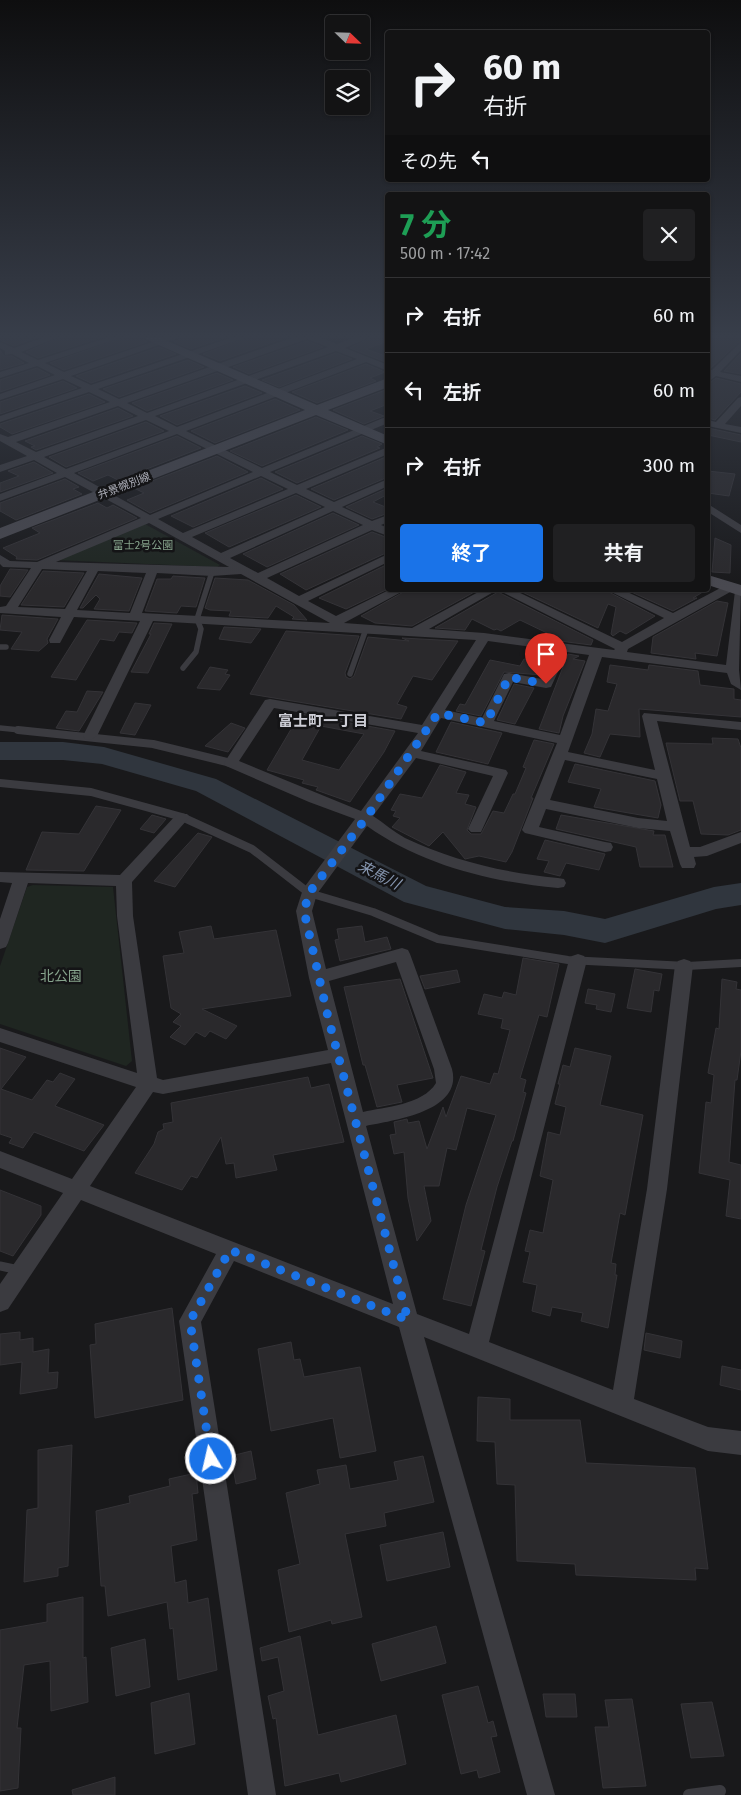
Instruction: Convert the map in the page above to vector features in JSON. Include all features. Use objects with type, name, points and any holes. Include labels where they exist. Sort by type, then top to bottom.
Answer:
[{"type":"main road","name":"弁景幌別線","points":[[0,534],[292,421]]},
{"type":"main road","points":[[340,421],[385,440]]},
{"type":"main road","points":[[710,581],[738,590]]},
{"type":"street","points":[[4,439],[62,421]]},
{"type":"street","points":[[0,469],[133,421]]},
{"type":"street","points":[[156,421],[385,532]]},
{"type":"street","points":[[0,498],[204,421]]},
{"type":"street","points":[[5,610],[39,565],[385,421]]},
{"type":"street","points":[[713,424],[741,430]]},
{"type":"street","points":[[4,439],[244,570],[338,624]]},
{"type":"street","points":[[183,537],[385,451]]},
{"type":"street","points":[[220,558],[385,483]]},
{"type":"street","points":[[710,508],[741,530]]},
{"type":"street","points":[[258,578],[385,519]]},
{"type":"street","points":[[0,559],[7,564],[212,572],[244,570]]},
{"type":"street","points":[[298,601],[385,559]]},
{"type":"street","points":[[55,640],[96,566]]},
{"type":"street","points":[[135,616],[153,569]]},
{"type":"street","points":[[621,651],[673,618],[738,590],[738,653],[732,670],[736,681],[741,686]]},
{"type":"street","points":[[338,624],[396,592]]},
{"type":"street","points":[[415,632],[487,592]]},
{"type":"street","points":[[508,592],[621,651]]},
{"type":"street","points":[[617,592],[673,618]]},
{"type":"street","points":[[5,610],[338,624],[366,629],[484,637],[597,651],[621,651],[732,670]]},
{"type":"street","points":[[90,736],[149,616]]},
{"type":"street","points":[[484,637],[412,753],[314,886],[304,911],[318,978],[408,1320],[541,1795]]},
{"type":"street","points":[[486,723],[509,677],[546,684],[563,647]]},
{"type":"street","points":[[597,651],[560,755],[530,830],[605,848]]},
{"type":"street","points":[[427,730],[270,703],[232,763],[314,799],[399,841],[464,866],[512,879],[558,882]]},
{"type":"street","points":[[438,713],[565,740]]},
{"type":"street","points":[[741,726],[649,716],[676,827],[686,858],[741,837]]},
{"type":"street","points":[[412,753],[501,773],[476,829]]},
{"type":"street","points":[[560,755],[663,776]]},
{"type":"street","points":[[542,803],[638,823],[676,827]]},
{"type":"street","points":[[0,1302],[75,1188],[148,1084],[125,916],[124,881],[182,817]]},
{"type":"street","points":[[0,877],[124,881]]},
{"type":"street","points":[[0,942],[22,878]]},
{"type":"street","points":[[318,978],[402,954],[443,1069],[445,1084],[438,1096],[427,1103],[355,1121]]},
{"type":"street","points":[[477,1347],[578,960]]},
{"type":"street","points":[[622,1404],[657,1189],[684,965]]},
{"type":"street","points":[[0,1035],[148,1084],[163,1086],[338,1055]]},
{"type":"street","points":[[0,1159],[708,1439],[741,1443]]},
{"type":"street","points":[[230,1250],[190,1321],[262,1795]]},
{"type":"lane","points":[[183,668],[196,652],[201,629],[197,618],[212,572]]},
{"type":"lane","points":[[350,674],[366,629]]},
{"type":"lane","points":[[0,728],[153,744],[232,763]]},
{"type":"lane","points":[[0,783],[92,792],[182,817],[252,849],[314,886],[329,900],[374,912],[438,939],[578,960],[684,965],[741,963]]},
{"type":"lane","points":[[0,1266],[21,1270]]},
{"type":"lane","points":[[690,1795],[720,1791]]},
{"type":"green space","name":"富士2号公園","points":[[145,524],[220,565],[217,567],[55,560]]},
{"type":"green space","name":"北公園","points":[[33,885],[113,887],[132,1061],[126,1066],[0,1024],[0,966],[27,887]]},
{"type":"building","points":[[10,421],[50,421],[12,434],[0,427],[0,424]]},
{"type":"building","points":[[82,421],[119,421],[36,450],[31,447],[35,446],[25,441]]},
{"type":"building","points":[[169,421],[188,421],[177,425]]},
{"type":"building","points":[[218,421],[272,421],[215,443],[191,431]]},
{"type":"building","points":[[306,421],[325,421],[348,430],[262,466],[230,451]]},
{"type":"building","points":[[357,421],[372,421],[364,424]]},
{"type":"building","points":[[146,422],[164,431],[66,467],[49,457]]},
{"type":"building","points":[[710,428],[741,435],[741,442],[710,435]]},
{"type":"building","points":[[177,436],[201,448],[118,480],[108,475],[93,481],[78,473]]},
{"type":"building","points":[[362,436],[382,444],[377,447],[380,448],[297,483],[275,472]]},
{"type":"building","points":[[217,456],[248,472],[150,513],[127,500],[144,493],[134,488]]},
{"type":"building","points":[[385,457],[385,478],[334,500],[311,489]]},
{"type":"building","points":[[34,462],[53,473],[0,492],[0,483],[19,476],[8,471]]},
{"type":"building","points":[[710,471],[735,474],[729,496],[710,493]]},
{"type":"building","points":[[261,478],[283,489],[193,527],[171,516]]},
{"type":"building","points":[[65,479],[79,487],[73,489],[82,494],[16,520],[0,511],[0,503]]},
{"type":"building","points":[[385,489],[385,496],[373,502],[385,507],[385,514],[372,519],[346,507]]},
{"type":"building","points":[[296,495],[321,507],[229,547],[205,533]]},
{"type":"building","points":[[98,503],[107,508],[113,505],[137,518],[37,560],[16,559],[17,557],[3,548],[40,533],[32,528]]},
{"type":"building","points":[[333,513],[359,525],[267,567],[243,554]]},
{"type":"building","points":[[372,532],[385,537],[385,553],[306,590],[280,574]]},
{"type":"building","points":[[715,538],[731,545],[730,573],[712,572]]},
{"type":"building","points":[[385,565],[385,590],[346,609],[319,598]]},
{"type":"building","points":[[10,569],[28,570],[10,597],[0,596],[0,586]]},
{"type":"building","points":[[43,571],[84,573],[64,607],[21,605]]},
{"type":"building","points":[[99,574],[142,578],[129,611],[94,609],[100,599],[96,595],[83,608],[80,608]]},
{"type":"building","points":[[173,576],[205,578],[196,607],[181,606],[177,613],[145,611],[157,579],[171,579]]},
{"type":"building","points":[[215,578],[248,580],[294,605],[307,620],[292,619],[294,617],[276,606],[268,618],[229,616],[231,611],[205,608]]},
{"type":"building","points":[[403,592],[474,592],[412,626],[375,623],[361,616]]},
{"type":"building","points":[[498,592],[593,640],[591,645],[544,639],[547,633],[520,620],[501,631],[494,630],[472,619],[465,630],[435,628]]},
{"type":"building","points":[[522,592],[609,592],[655,616],[626,634],[620,631],[613,636],[611,634],[616,607],[608,604],[598,628]]},
{"type":"building","points":[[631,592],[703,592],[693,598],[697,598],[673,611]]},
{"type":"building","points":[[717,601],[728,603],[717,656],[695,653],[696,659],[651,653],[653,637]]},
{"type":"building","points":[[2,615],[58,619],[47,639],[48,643],[39,651],[11,649],[22,632],[0,630]]},
{"type":"building","points":[[87,620],[137,623],[132,633],[119,632],[114,641],[100,639],[76,680],[51,677]]},
{"type":"building","points":[[154,623],[172,624],[148,673],[131,672],[151,634],[149,634]]},
{"type":"building","points":[[224,627],[261,629],[251,643],[219,639]]},
{"type":"building","points":[[286,631],[359,636],[345,673],[346,677],[350,679],[354,676],[368,637],[409,641],[402,638],[458,641],[432,680],[413,676],[397,704],[407,707],[401,719],[250,694]]},
{"type":"building","points":[[538,650],[552,652],[542,675],[504,672],[481,716],[456,711],[460,704],[465,705],[490,660],[520,666],[524,659],[533,661]]},
{"type":"building","points":[[568,654],[579,656],[573,659],[585,661],[563,716],[559,733],[539,729]]},
{"type":"building","points":[[610,665],[648,670],[649,665],[698,671],[700,685],[734,689],[734,699],[741,700],[741,717],[639,709],[640,737],[610,734],[600,757],[584,753],[592,734],[596,709],[608,711],[617,684],[607,682]]},
{"type":"building","points":[[210,667],[228,670],[225,674],[230,675],[220,690],[197,688]]},
{"type":"building","points":[[514,684],[534,688],[515,724],[497,720]]},
{"type":"building","points":[[87,691],[103,692],[79,731],[56,728],[66,711],[77,712]]},
{"type":"building","points":[[135,703],[151,705],[135,735],[120,733]]},
{"type":"building","points":[[300,714],[395,731],[384,752],[350,802],[316,790],[318,787],[302,783],[304,780],[267,770]],"holes":[[[321,726],[364,734],[339,770],[302,760]]]},
{"type":"building","points":[[451,722],[502,733],[488,764],[436,752]]},
{"type":"building","points":[[231,723],[245,728],[228,752],[205,746]]},
{"type":"building","points":[[712,738],[738,739],[741,748],[741,830],[728,835],[701,834],[693,801],[680,801],[666,743],[713,744]]},
{"type":"building","points":[[534,740],[554,744],[531,798],[533,798],[512,852],[506,862],[479,856],[465,859],[443,832],[429,846],[392,827],[400,818],[393,816],[396,811],[391,810],[400,794],[422,798],[440,765],[466,772],[456,793],[469,795],[465,804],[476,807],[467,830],[471,834],[481,834],[493,811],[504,813],[513,794],[515,794],[526,768],[523,767]]},
{"type":"building","points":[[575,764],[655,781],[661,805],[658,818],[594,807],[601,789],[568,782]]},
{"type":"building","points":[[96,806],[121,810],[84,871],[26,870],[42,832],[79,834]]},
{"type":"building","points":[[152,815],[166,819],[154,833],[140,829]]},
{"type":"building","points":[[561,815],[654,831],[653,835],[665,835],[673,867],[640,867],[636,847],[556,829]]},
{"type":"building","points":[[198,833],[212,837],[175,887],[154,881]]},
{"type":"building","points":[[545,840],[605,854],[599,870],[566,863],[560,876],[544,872],[549,861],[537,859]]},
{"type":"building","points":[[211,926],[214,939],[276,930],[291,996],[202,1009],[237,1026],[226,1039],[210,1031],[205,1037],[196,1032],[185,1045],[170,1037],[181,1026],[173,1022],[181,1014],[171,1008],[163,956],[184,953],[179,932]]},
{"type":"building","points":[[362,926],[365,942],[387,937],[391,949],[340,961],[335,940],[339,939],[337,929]]},
{"type":"building","points":[[523,958],[559,964],[547,1017],[539,1015],[520,1078],[526,1080],[523,1092],[526,1093],[513,1141],[497,1187],[481,1250],[485,1251],[471,1306],[443,1299],[466,1205],[496,1115],[467,1108],[456,1150],[447,1148],[439,1186],[424,1186],[431,1221],[417,1241],[408,1198],[404,1152],[394,1154],[390,1135],[396,1134],[394,1122],[407,1119],[408,1123],[419,1121],[427,1149],[443,1107],[446,1117],[461,1076],[490,1084],[494,1073],[498,1074],[510,1030],[501,1028],[503,1019],[478,1014],[484,994],[502,998],[504,992],[516,995]]},
{"type":"building","points":[[635,969],[662,974],[659,991],[654,990],[651,1012],[627,1008]]},
{"type":"building","points":[[457,970],[460,982],[425,989],[420,976]]},
{"type":"building","points":[[400,979],[433,1078],[397,1085],[402,1102],[377,1107],[365,1065],[363,1065],[344,987]]},
{"type":"building","points":[[722,979],[737,982],[736,989],[741,990],[741,1051],[737,1080],[735,1080],[729,1162],[741,1165],[741,1219],[726,1216],[730,1180],[699,1173],[706,1102],[711,1103],[714,1075],[708,1073],[716,1028],[719,1029]]},
{"type":"building","points":[[588,989],[615,994],[611,1012],[596,1009],[597,1005],[585,1003]]},
{"type":"building","points":[[0,1048],[26,1057],[1,1089],[32,1100],[47,1080],[53,1082],[60,1073],[75,1079],[55,1106],[104,1125],[84,1151],[34,1132],[23,1148],[9,1143],[12,1138],[0,1134]]},
{"type":"building","points":[[575,1048],[611,1056],[600,1105],[643,1115],[625,1215],[620,1213],[611,1263],[616,1264],[615,1275],[617,1275],[608,1328],[581,1321],[583,1313],[552,1307],[550,1316],[532,1311],[537,1285],[523,1282],[530,1252],[525,1251],[530,1230],[543,1233],[553,1180],[540,1176],[548,1132],[560,1135],[566,1107],[555,1104],[560,1084],[558,1084],[563,1065],[570,1067]]},
{"type":"building","points":[[308,1077],[311,1088],[329,1084],[344,1142],[273,1155],[277,1170],[236,1178],[234,1163],[226,1164],[221,1137],[197,1178],[191,1176],[182,1190],[135,1173],[154,1144],[158,1132],[164,1129],[163,1124],[173,1122],[171,1103]]},
{"type":"building","points":[[0,1190],[41,1206],[41,1215],[13,1256],[0,1251]]},
{"type":"building","points":[[172,1308],[183,1400],[95,1418],[90,1345],[96,1344],[95,1324]]},
{"type":"building","points":[[20,1332],[20,1340],[33,1338],[33,1352],[49,1349],[48,1373],[58,1372],[57,1388],[20,1394],[22,1362],[0,1365],[0,1334]]},
{"type":"building","points":[[646,1333],[682,1341],[680,1358],[644,1350]]},
{"type":"building","points":[[291,1342],[294,1360],[300,1359],[304,1377],[360,1367],[376,1451],[340,1458],[333,1418],[271,1431],[258,1349]]},
{"type":"building","points":[[722,1366],[741,1370],[741,1390],[720,1385]]},
{"type":"building","points":[[478,1397],[510,1399],[510,1420],[580,1420],[586,1463],[695,1468],[708,1569],[695,1568],[696,1580],[576,1575],[575,1564],[517,1561],[515,1485],[497,1484],[495,1442],[477,1441]]},
{"type":"building","points":[[72,1445],[68,1566],[58,1568],[58,1576],[24,1582],[27,1510],[38,1508],[38,1450]]},
{"type":"building","points":[[251,1451],[256,1479],[236,1484],[231,1456]]},
{"type":"building","points":[[423,1456],[434,1502],[384,1513],[386,1526],[345,1534],[362,1617],[332,1624],[331,1620],[289,1632],[278,1570],[300,1564],[286,1493],[320,1484],[317,1470],[346,1465],[350,1489],[398,1480],[394,1462]]},
{"type":"building","points":[[196,1473],[198,1493],[192,1494],[197,1540],[171,1546],[175,1583],[186,1580],[188,1603],[208,1598],[217,1670],[178,1680],[173,1628],[170,1629],[167,1602],[108,1616],[105,1586],[101,1586],[96,1511],[130,1503],[129,1496],[170,1486],[169,1479]]},
{"type":"building","points":[[443,1532],[450,1567],[387,1581],[380,1545]]},
{"type":"building","points":[[83,1597],[83,1658],[86,1657],[88,1702],[51,1711],[50,1661],[24,1665],[17,1728],[21,1728],[18,1788],[0,1791],[0,1630],[47,1622],[47,1604]]},
{"type":"building","points":[[436,1626],[446,1663],[381,1681],[372,1644]]},
{"type":"building","points":[[300,1636],[318,1735],[396,1715],[406,1764],[341,1782],[339,1773],[285,1786],[276,1718],[273,1719],[268,1696],[284,1691],[278,1657],[262,1661],[260,1648]]},
{"type":"building","points":[[145,1639],[150,1687],[116,1696],[111,1648]]},
{"type":"building","points":[[478,1686],[488,1723],[493,1721],[497,1736],[491,1737],[500,1772],[479,1778],[477,1770],[461,1774],[442,1695]]},
{"type":"building","points":[[189,1693],[195,1744],[155,1754],[151,1703]]},
{"type":"building","points":[[543,1694],[575,1694],[577,1717],[546,1717]]},
{"type":"building","points":[[632,1699],[646,1786],[603,1788],[595,1727],[609,1727],[605,1700]]},
{"type":"building","points":[[712,1702],[724,1756],[691,1758],[681,1704]]},
{"type":"building","points":[[115,1777],[115,1795],[73,1795],[72,1790]]},
{"type":"waterway","name":"来馬川","points":[[0,751],[63,751],[104,756],[206,785],[415,894],[505,918],[564,923],[605,931],[714,898],[741,894]]},
{"type":"district","name":"富士町一丁目","points":[[323,721]]},
{"type":"route","points":[[211,1459],[190,1321],[230,1250],[408,1320],[318,978],[304,911],[309,893],[366,818],[438,713],[486,723],[509,677],[546,684]]}]
